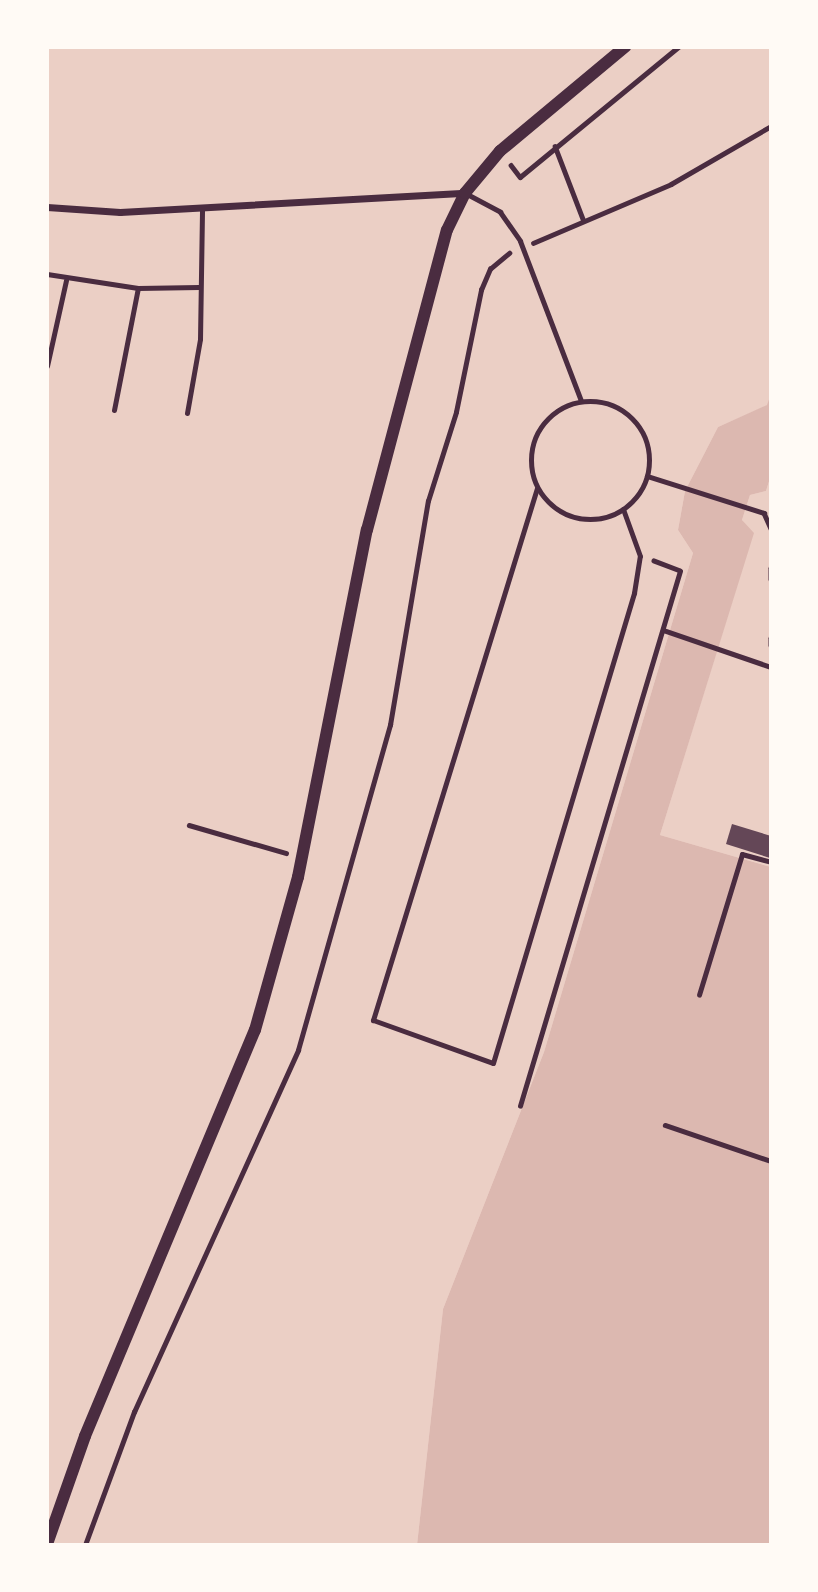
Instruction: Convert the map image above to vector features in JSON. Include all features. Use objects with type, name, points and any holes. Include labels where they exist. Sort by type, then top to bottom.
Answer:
[{"type":"street","points":[[47,1544],[85,1436],[255,1030],[302,857],[398,408],[434,268],[465,193],[500,151],[625,47]]},
{"type":"street","points":[[47,207],[202,207],[465,193]]},
{"type":"lane","points":[[465,193],[508,219],[523,247],[581,401]]},
{"type":"lane","points":[[187,413],[200,339],[202,207]]},
{"type":"lane","points":[[47,274],[66,280],[138,288],[199,286]]},
{"type":"lane","points":[[47,366],[66,280]]},
{"type":"lane","points":[[114,411],[138,288]]},
{"type":"lane","points":[[581,401],[610,405],[635,421],[645,437],[647,476],[624,509],[590,519],[567,515],[537,488],[531,467],[535,438],[548,418],[581,401]]},
{"type":"lane","points":[[537,488],[373,1020],[493,1063],[634,593],[640,555],[624,509]]},
{"type":"path","points":[[500,151],[520,177],[678,47]]},
{"type":"path","points":[[85,1545],[139,1401],[299,1050],[390,725],[428,501],[456,412],[481,290],[498,260],[583,219],[671,184],[771,126]]},
{"type":"path","points":[[555,146],[583,219]]},
{"type":"path","points":[[647,476],[771,515]]},
{"type":"path","points":[[764,513],[771,530]]},
{"type":"path","points":[[520,1106],[665,630],[680,571],[640,555]]},
{"type":"path","points":[[771,568],[771,579]]},
{"type":"path","points":[[665,630],[771,667]]},
{"type":"path","points":[[771,638],[771,645]]},
{"type":"path","points":[[189,825],[302,857]]},
{"type":"path","points":[[281,865],[286,841]]},
{"type":"path","points":[[699,995],[743,854],[771,862]]},
{"type":"path","points":[[665,1125],[771,1161]]},
{"type":"shaded area","points":[[47,47],[771,47],[771,394],[768,405],[718,427],[685,491],[678,530],[693,553],[544,1052],[443,1309],[417,1545],[47,1545]]},
{"type":"shaded area","points":[[771,394],[771,475],[766,491],[750,495],[742,520],[754,533],[660,835],[771,867],[771,1545],[417,1545],[443,1309],[544,1052],[693,553],[678,530],[685,491],[718,427],[767,405]]},
{"type":"shaded area","points":[[771,475],[771,867],[660,835],[741,573],[749,530],[742,520],[750,495],[766,491]]},
{"type":"building","points":[[732,824],[771,836],[770,858],[726,844]]}]
